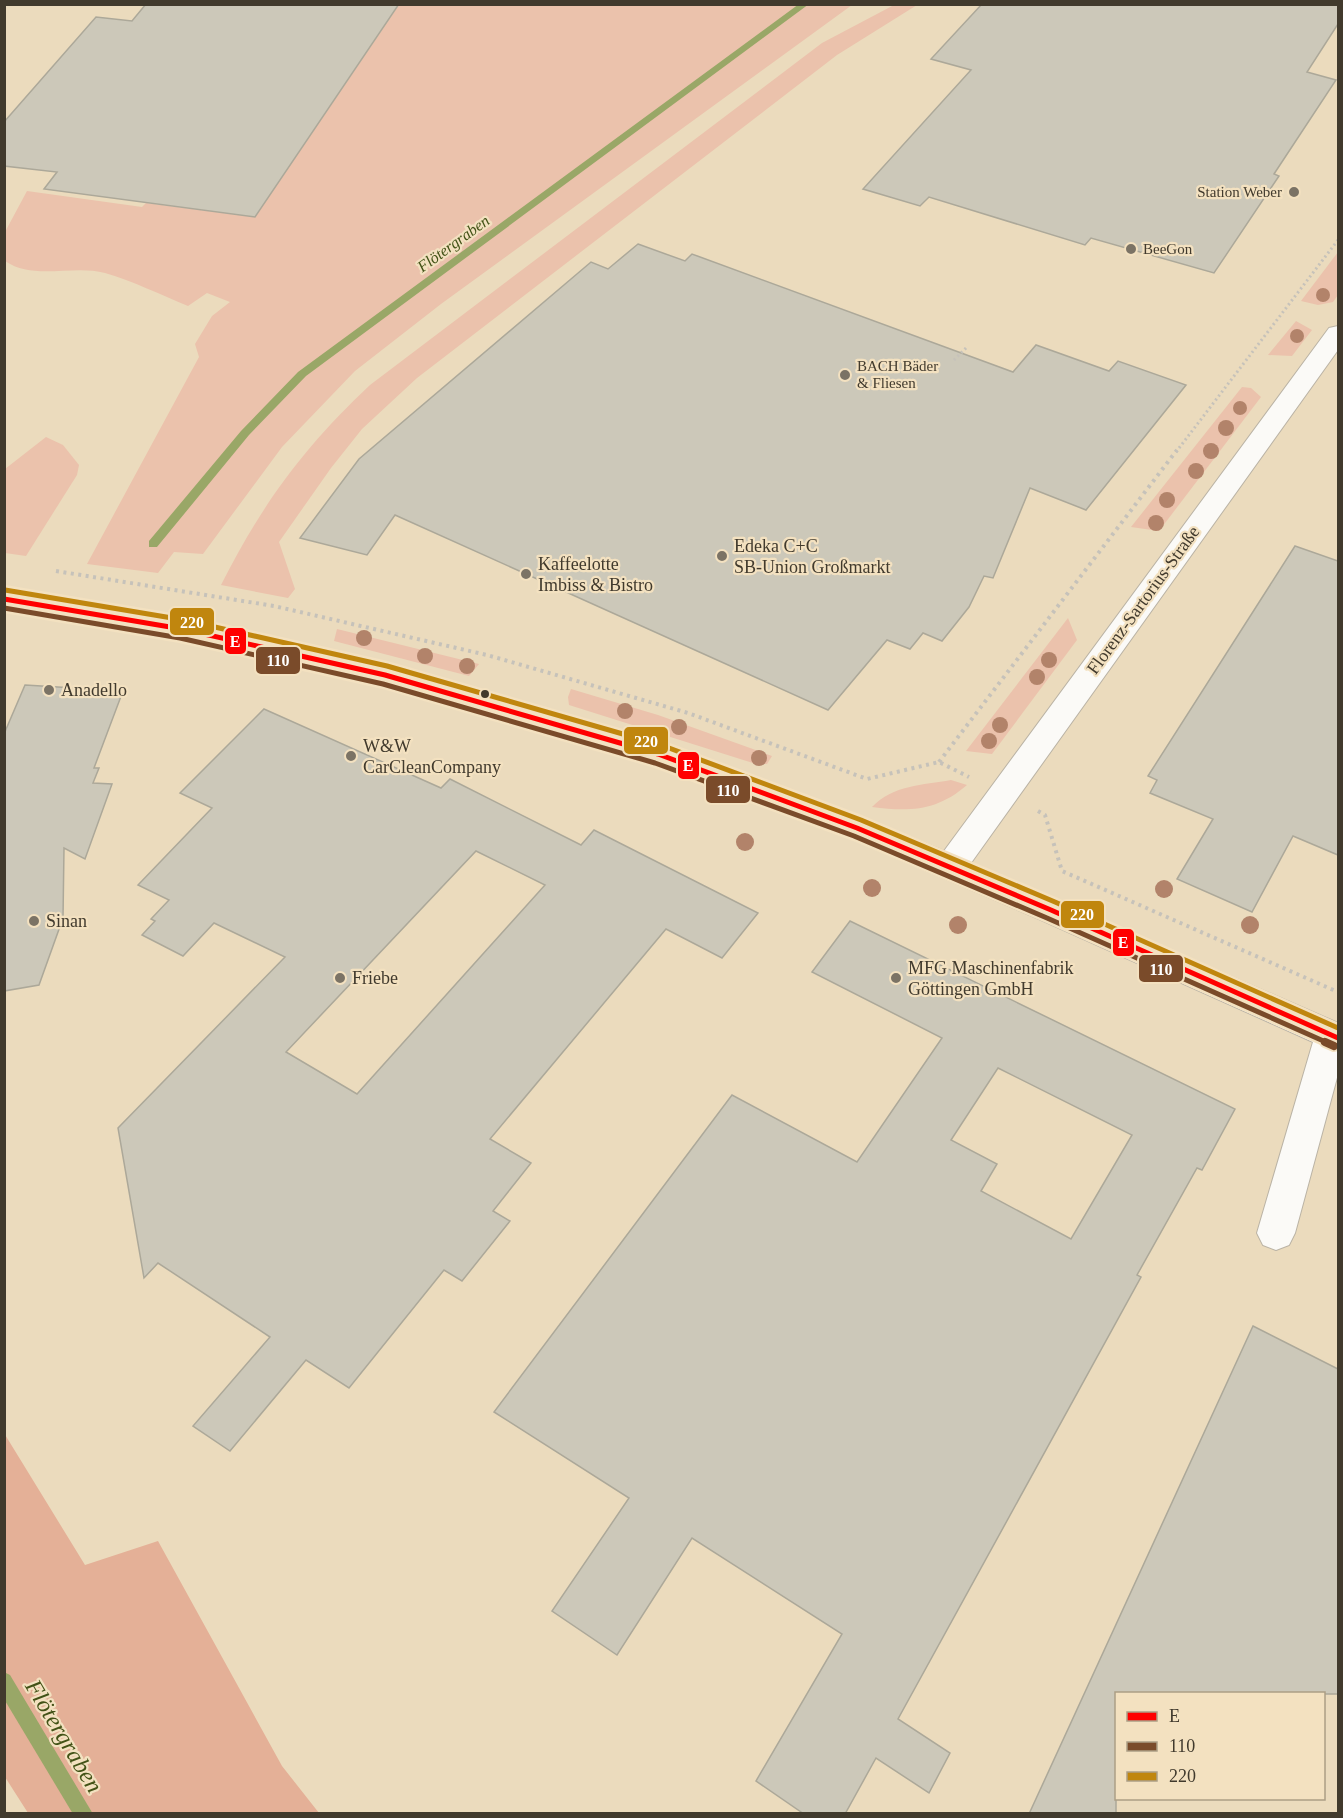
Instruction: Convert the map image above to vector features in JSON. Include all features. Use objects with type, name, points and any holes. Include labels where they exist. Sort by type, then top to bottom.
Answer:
[{"type":"street","name":"Florenz-Sartorius-Straße","points":[[950,868],[1002,793],[1338,333]]},
{"type":"street","points":[[4,599],[191,631],[385,675],[658,754],[848,825],[1335,1036],[1276,1233]]},
{"type":"path","points":[[47,570],[274,606],[488,655],[688,713],[867,779],[939,762],[1338,240]]},
{"type":"path","points":[[954,360],[967,347]]},
{"type":"path","points":[[939,762],[1045,815],[1062,871],[1338,992]]},
{"type":"shaded area","points":[[5,5],[1338,5],[1338,1813],[5,1814]]},
{"type":"shaded area","points":[[399,5],[852,5],[441,304],[355,371],[282,447],[203,554],[174,552],[158,573],[87,564],[199,357],[195,344],[212,316],[230,302],[207,293],[188,306],[105,273],[80,270],[28,270],[5,261],[5,232],[27,191],[142,207],[146,203],[255,217]]},
{"type":"shaded area","points":[[894,5],[917,5],[837,55],[417,378],[362,429],[331,468],[279,542],[295,589],[288,598],[221,585],[252,528],[286,478],[325,431],[370,385],[822,43]]},
{"type":"shaded area","points":[[1338,252],[1338,295],[1333,302],[1318,305],[1301,301]]},
{"type":"shaded area","points":[[1296,321],[1312,330],[1292,356],[1268,355]]},
{"type":"shaded area","points":[[1242,387],[1251,388],[1261,397],[1159,531],[1131,527]]},
{"type":"shaded area","points":[[46,437],[63,445],[79,465],[77,475],[26,556],[5,553],[5,469]]},
{"type":"shaded area","points":[[1068,618],[1077,640],[992,754],[966,751]]},
{"type":"shaded area","points":[[337,629],[479,664],[469,676],[334,641]]},
{"type":"shaded area","points":[[571,689],[658,715],[772,756],[767,764],[756,764],[569,705],[568,697]]},
{"type":"shaded area","points":[[951,780],[967,785],[956,794],[934,805],[911,809],[872,807],[889,794],[899,790]]},
{"type":"shaded area","points":[[4,1433],[85,1565],[158,1541],[282,1766],[319,1813],[28,1813],[5,1777]]},
{"type":"building","points":[[146,4],[399,4],[255,217],[44,189],[57,172],[4,166],[4,122],[96,17],[132,21]]},
{"type":"building","points":[[982,4],[1338,4],[1338,24],[1307,72],[1336,80],[1274,174],[1279,176],[1214,273],[1091,238],[1085,245],[929,197],[920,206],[863,189],[971,70],[931,59]]},
{"type":"building","points":[[638,244],[685,261],[692,254],[1013,372],[1036,345],[1109,371],[1118,361],[1186,385],[1086,510],[1030,488],[993,578],[984,576],[969,607],[942,641],[923,633],[910,649],[887,640],[828,710],[395,515],[367,555],[300,538],[359,459],[591,262],[608,269]]},
{"type":"building","points":[[1295,546],[1338,561],[1338,855],[1293,836],[1252,912],[1177,879],[1213,819],[1150,793],[1157,780],[1148,776]]},
{"type":"building","points":[[25,685],[123,691],[94,768],[99,768],[93,783],[112,784],[85,859],[64,848],[63,918],[39,985],[4,991],[4,734]]},
{"type":"building","points":[[264,709],[441,788],[450,779],[581,845],[594,830],[758,913],[722,958],[666,929],[490,1139],[531,1163],[493,1211],[510,1221],[462,1281],[444,1270],[349,1388],[306,1360],[230,1451],[193,1426],[270,1337],[158,1263],[144,1278],[118,1128],[285,957],[214,923],[183,956],[142,935],[155,921],[151,919],[169,900],[138,885],[212,808],[180,793]],"holes":[[[476,851],[545,885],[357,1094],[286,1052]]]},
{"type":"building","points":[[850,921],[1235,1109],[1202,1170],[1197,1168],[1137,1275],[1141,1277],[898,1719],[950,1753],[929,1793],[876,1758],[845,1814],[804,1814],[756,1781],[842,1634],[692,1538],[617,1655],[552,1611],[629,1498],[494,1412],[732,1095],[857,1162],[942,1038],[812,972]],"holes":[[[998,1068],[1132,1135],[1071,1239],[981,1191],[997,1164],[951,1140]]]},
{"type":"building","points":[[1253,1326],[1338,1369],[1338,1694],[1325,1694],[1325,1692],[1115,1692],[1116,1814],[1029,1814]]},
{"type":"waterway","name":"Flötergraben","points":[[153,544],[245,433],[302,374],[805,4]]},
{"type":"waterway","name":"Flötergraben","points":[[4,1681],[84,1814]]},
{"type":"transit line","name":"220","points":[[5,590],[184,620],[387,666],[661,745],[861,820],[1055,902],[1338,1028]]},
{"type":"transit line","name":"E","points":[[4,599],[182,629],[385,675],[658,754],[857,828],[1051,910],[1338,1038]]},
{"type":"transit line","name":"110","points":[[4,608],[180,638],[383,684],[655,763],[854,836],[1047,918],[1334,1046]]},
{"type":"place","name":"Station Weber","points":[[1294,192]]},
{"type":"place","name":"BeeGon","points":[[1131,249]]},
{"type":"place","name":"BACH Bäder & Fliesen","points":[[845,375]]},
{"type":"place","name":"Edeka C+C SB-Union Großmarkt","points":[[722,556]]},
{"type":"place","name":"Kaffeelotte Imbiss & Bistro","points":[[526,574]]},
{"type":"place","name":"Anadello","points":[[49,690]]},
{"type":"place","name":"W&W CarCleanCompany","points":[[351,756]]},
{"type":"place","name":"Sinan","points":[[34,921]]},
{"type":"place","name":"Friebe","points":[[340,978]]},
{"type":"place","name":"MFG Maschinenfabrik Göttingen GmbH","points":[[896,978]]}]
